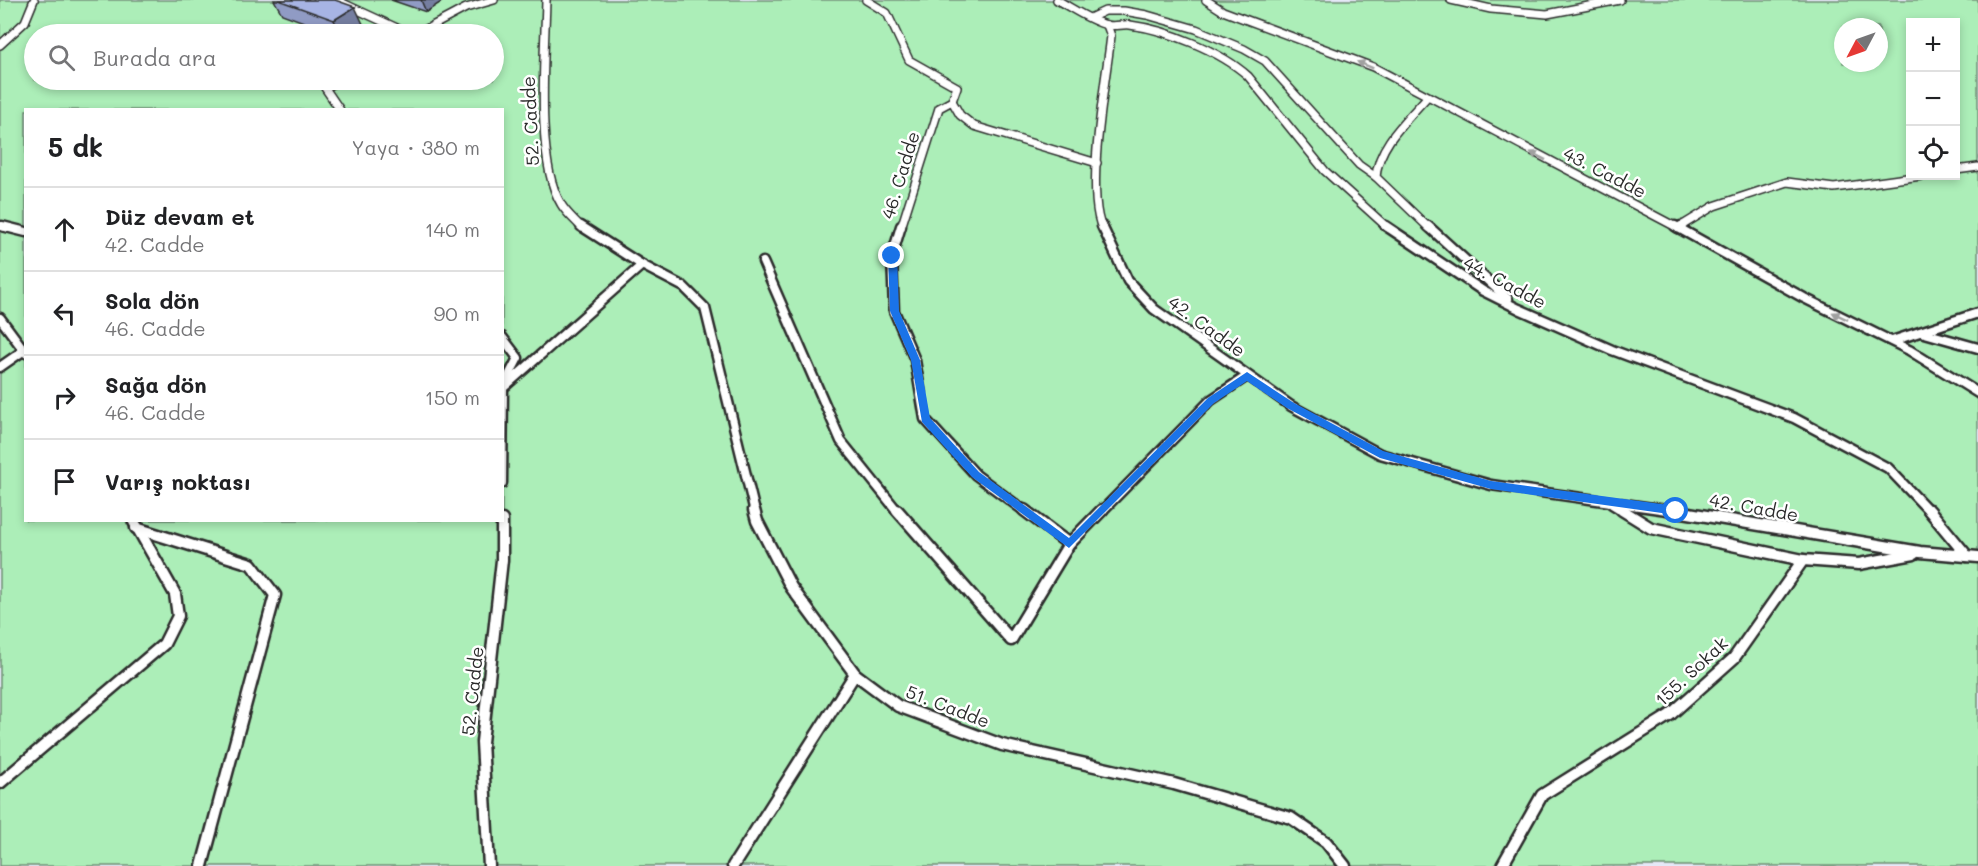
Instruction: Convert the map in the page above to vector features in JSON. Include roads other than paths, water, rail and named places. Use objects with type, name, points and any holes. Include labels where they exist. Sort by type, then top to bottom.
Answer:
[{"type":"lane","points":[[0,45],[25,22],[34,0]]},
{"type":"lane","points":[[336,0],[388,24]]},
{"type":"lane","points":[[436,24],[466,8],[494,0]]},
{"type":"lane","name":"52. Cadde","points":[[546,0],[543,107],[550,177],[561,204],[585,231],[642,265]]},
{"type":"lane","points":[[866,0],[887,13],[909,60],[957,87],[952,101],[960,115],[974,126],[1097,163]]},
{"type":"lane","name":"44. Cadde","points":[[1057,0],[1107,25],[1129,25],[1153,30],[1192,44],[1233,63],[1248,76],[1325,171],[1391,231],[1483,291],[1519,309],[1612,350],[1794,418],[1888,468],[1915,494],[1967,556]]},
{"type":"lane","points":[[1069,5],[1076,0]]},
{"type":"lane","name":"43. Cadde","points":[[1206,0],[1223,11],[1373,67],[1678,228],[1804,298],[1892,341],[1934,364],[1978,393]]},
{"type":"lane","points":[[1451,0],[1491,9],[1547,14],[1620,0]]},
{"type":"lane","points":[[1092,17],[1105,11],[1124,11],[1147,15],[1196,29],[1244,49],[1265,61],[1359,165],[1376,177],[1447,245],[1519,309]]},
{"type":"lane","name":"42. Cadde","points":[[1107,25],[1111,36],[1094,186],[1099,221],[1128,281],[1154,309],[1291,406],[1380,454],[1491,485],[1676,511],[1920,552],[1978,557]]},
{"type":"lane","points":[[327,90],[339,108]]},
{"type":"lane","points":[[1376,177],[1375,168],[1392,140],[1427,97]]},
{"type":"lane","name":"46. Cadde","points":[[952,101],[939,108],[892,256],[894,311],[915,360],[925,419],[976,475],[1069,544]]},
{"type":"lane","points":[[1960,169],[1978,167]]},
{"type":"lane","points":[[1678,228],[1714,206],[1787,182],[1834,188],[1906,178]]},
{"type":"lane","points":[[0,226],[24,232]]},
{"type":"lane","points":[[763,262],[841,441],[916,534],[1011,640],[1069,544],[1211,400],[1247,376]]},
{"type":"lane","points":[[504,386],[642,265]]},
{"type":"lane","name":"51. Cadde","points":[[642,265],[684,287],[705,308],[757,521],[791,587],[855,674],[898,706],[1002,745],[1174,784],[1291,818],[1326,842],[1345,866]]},
{"type":"lane","points":[[1892,341],[1978,313]]},
{"type":"lane","points":[[0,318],[24,352],[0,367]]},
{"type":"lane","points":[[1921,332],[1978,348]]},
{"type":"lane","points":[[504,340],[518,358],[504,385]]},
{"type":"lane","points":[[1607,501],[1651,528],[1803,560],[1859,564],[1920,552]]},
{"type":"lane","name":"52. Cadde","points":[[489,866],[482,742],[502,560],[502,522]]},
{"type":"lane","points":[[0,783],[164,644],[169,635],[178,616],[175,594],[135,524]]},
{"type":"lane","points":[[135,524],[251,564],[275,595],[202,866]]},
{"type":"lane","name":"155. Sokak","points":[[1502,866],[1542,795],[1670,715],[1734,658],[1803,560]]},
{"type":"lane","points":[[733,866],[855,674]]}]
